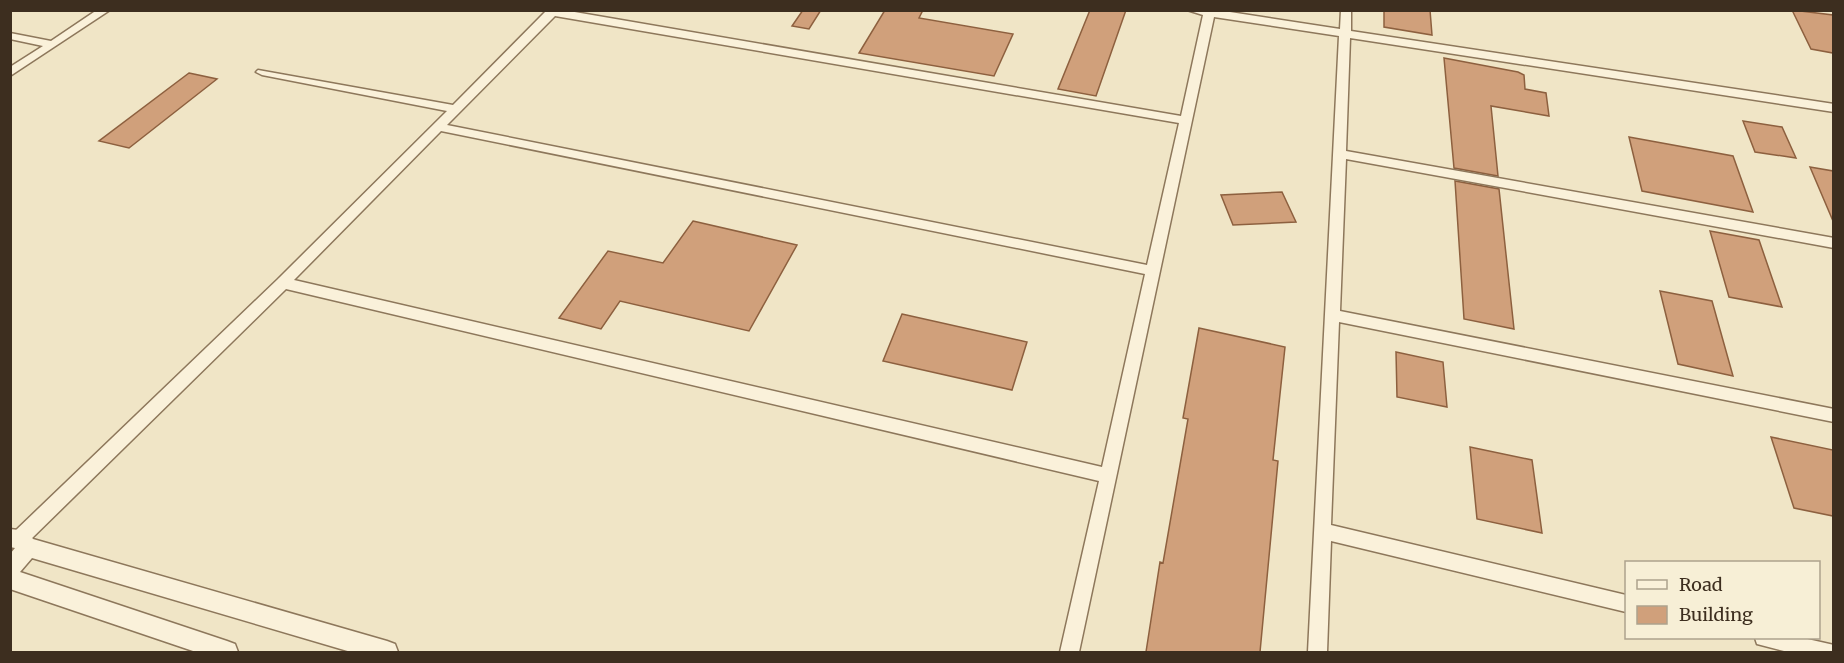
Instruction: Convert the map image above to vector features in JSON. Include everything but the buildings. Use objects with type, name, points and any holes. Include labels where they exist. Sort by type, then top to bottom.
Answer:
[{"type":"street","points":[[10,72],[105,10]]},
{"type":"street","points":[[1192,10],[1833,108]]},
{"type":"street","points":[[1317,652],[1346,10]]},
{"type":"street","points":[[19,541],[283,283],[553,11],[1187,121]]},
{"type":"street","points":[[1070,652],[1210,12]]},
{"type":"street","points":[[10,36],[53,45]]},
{"type":"street","points":[[262,72],[456,109]]},
{"type":"street","points":[[438,128],[1154,271]]},
{"type":"street","points":[[1340,153],[1833,243]]},
{"type":"street","points":[[283,283],[1109,476]]},
{"type":"street","points":[[1333,315],[1833,416]]},
{"type":"street","points":[[1323,531],[1625,604]]},
{"type":"street","points":[[10,568],[22,557],[19,541]]},
{"type":"street","points":[[19,541],[387,652]]},
{"type":"street","points":[[10,579],[227,652]]},
{"type":"street","points":[[1768,639],[1827,652]]}]
